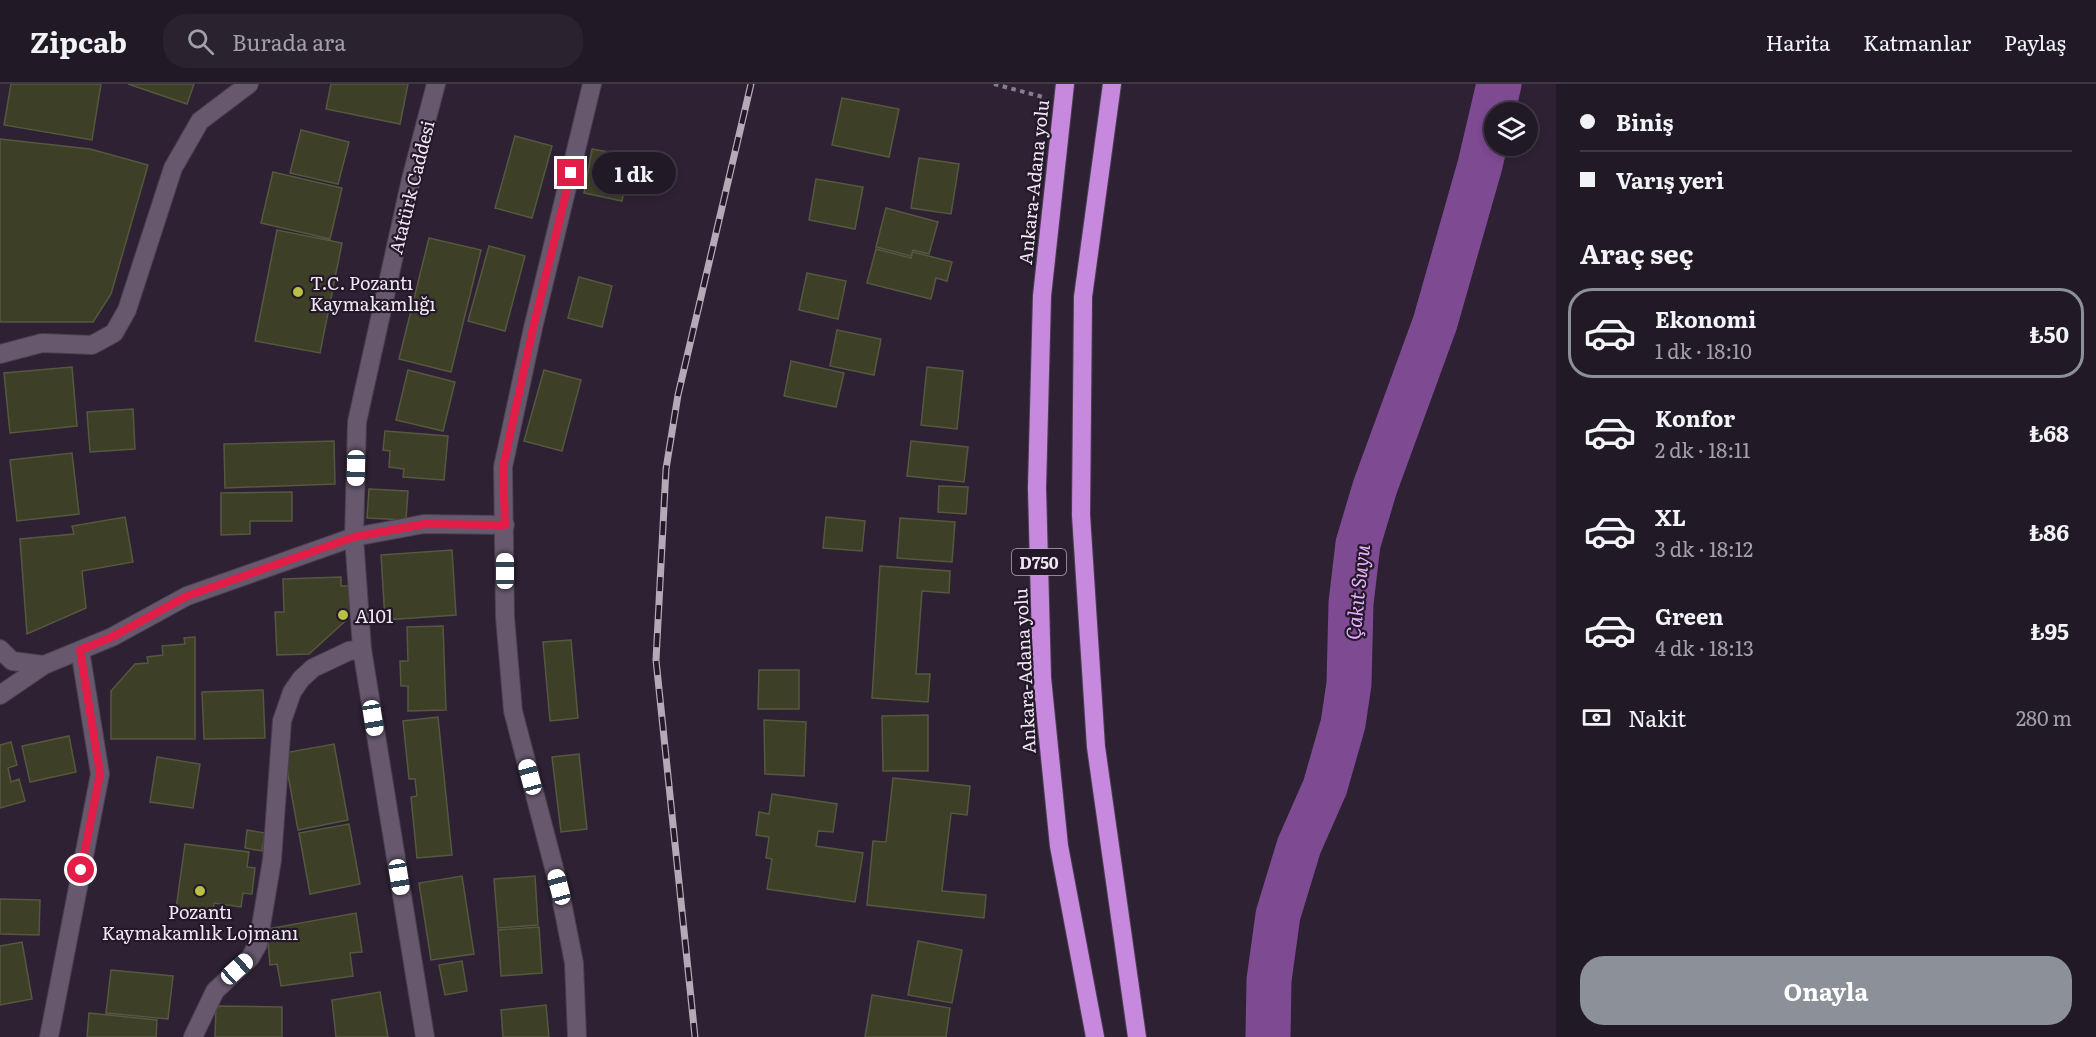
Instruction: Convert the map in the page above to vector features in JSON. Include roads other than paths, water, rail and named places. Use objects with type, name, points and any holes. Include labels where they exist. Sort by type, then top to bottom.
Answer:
[{"type":"highway","name":"D750","points":[[1112,84],[1083,297],[1080,514],[1096,747],[1137,1037]]},
{"type":"highway","name":"Ankara-Adana yolu","points":[[1064,93],[1042,296],[1037,489],[1042,678],[1059,846],[1095,1037]]},
{"type":"main road","points":[[0,354],[42,343],[92,345],[114,333],[127,310],[173,168],[200,122],[249,84]]},
{"type":"main road","name":"Atatürk Caddesi","points":[[425,1037],[362,649],[354,537],[357,422],[411,179],[436,84]]},
{"type":"main road","points":[[578,1037],[574,963],[559,887],[513,711],[505,617],[503,467],[533,328],[592,84]]},
{"type":"main road","points":[[0,695],[44,665],[112,637],[187,596],[354,537],[424,524],[505,525]]},
{"type":"main road","points":[[0,649],[12,661],[44,665]]},
{"type":"main road","points":[[193,1037],[215,991],[250,958],[258,944],[272,860],[282,721],[289,699],[301,679],[314,668],[349,651],[362,649]]},
{"type":"main road","points":[[49,1037],[100,774],[80,650]]},
{"type":"waterway","name":"Çakıt Suyu","points":[[1268,1037],[1269,980],[1278,915],[1299,846],[1325,787],[1343,724],[1349,684],[1351,603],[1358,544],[1375,487],[1435,323],[1480,165],[1499,84]]},
{"type":"railway","points":[[695,1037],[656,660],[666,469],[678,395],[751,84]]},
{"type":"place","name":"T.C. Pozantı Kaymakamlığı","points":[[298,292]]},
{"type":"place","name":"A101","points":[[343,615]]},
{"type":"place","name":"Pozantı Kaymakamlık Lojmanı","points":[[200,891]]}]
